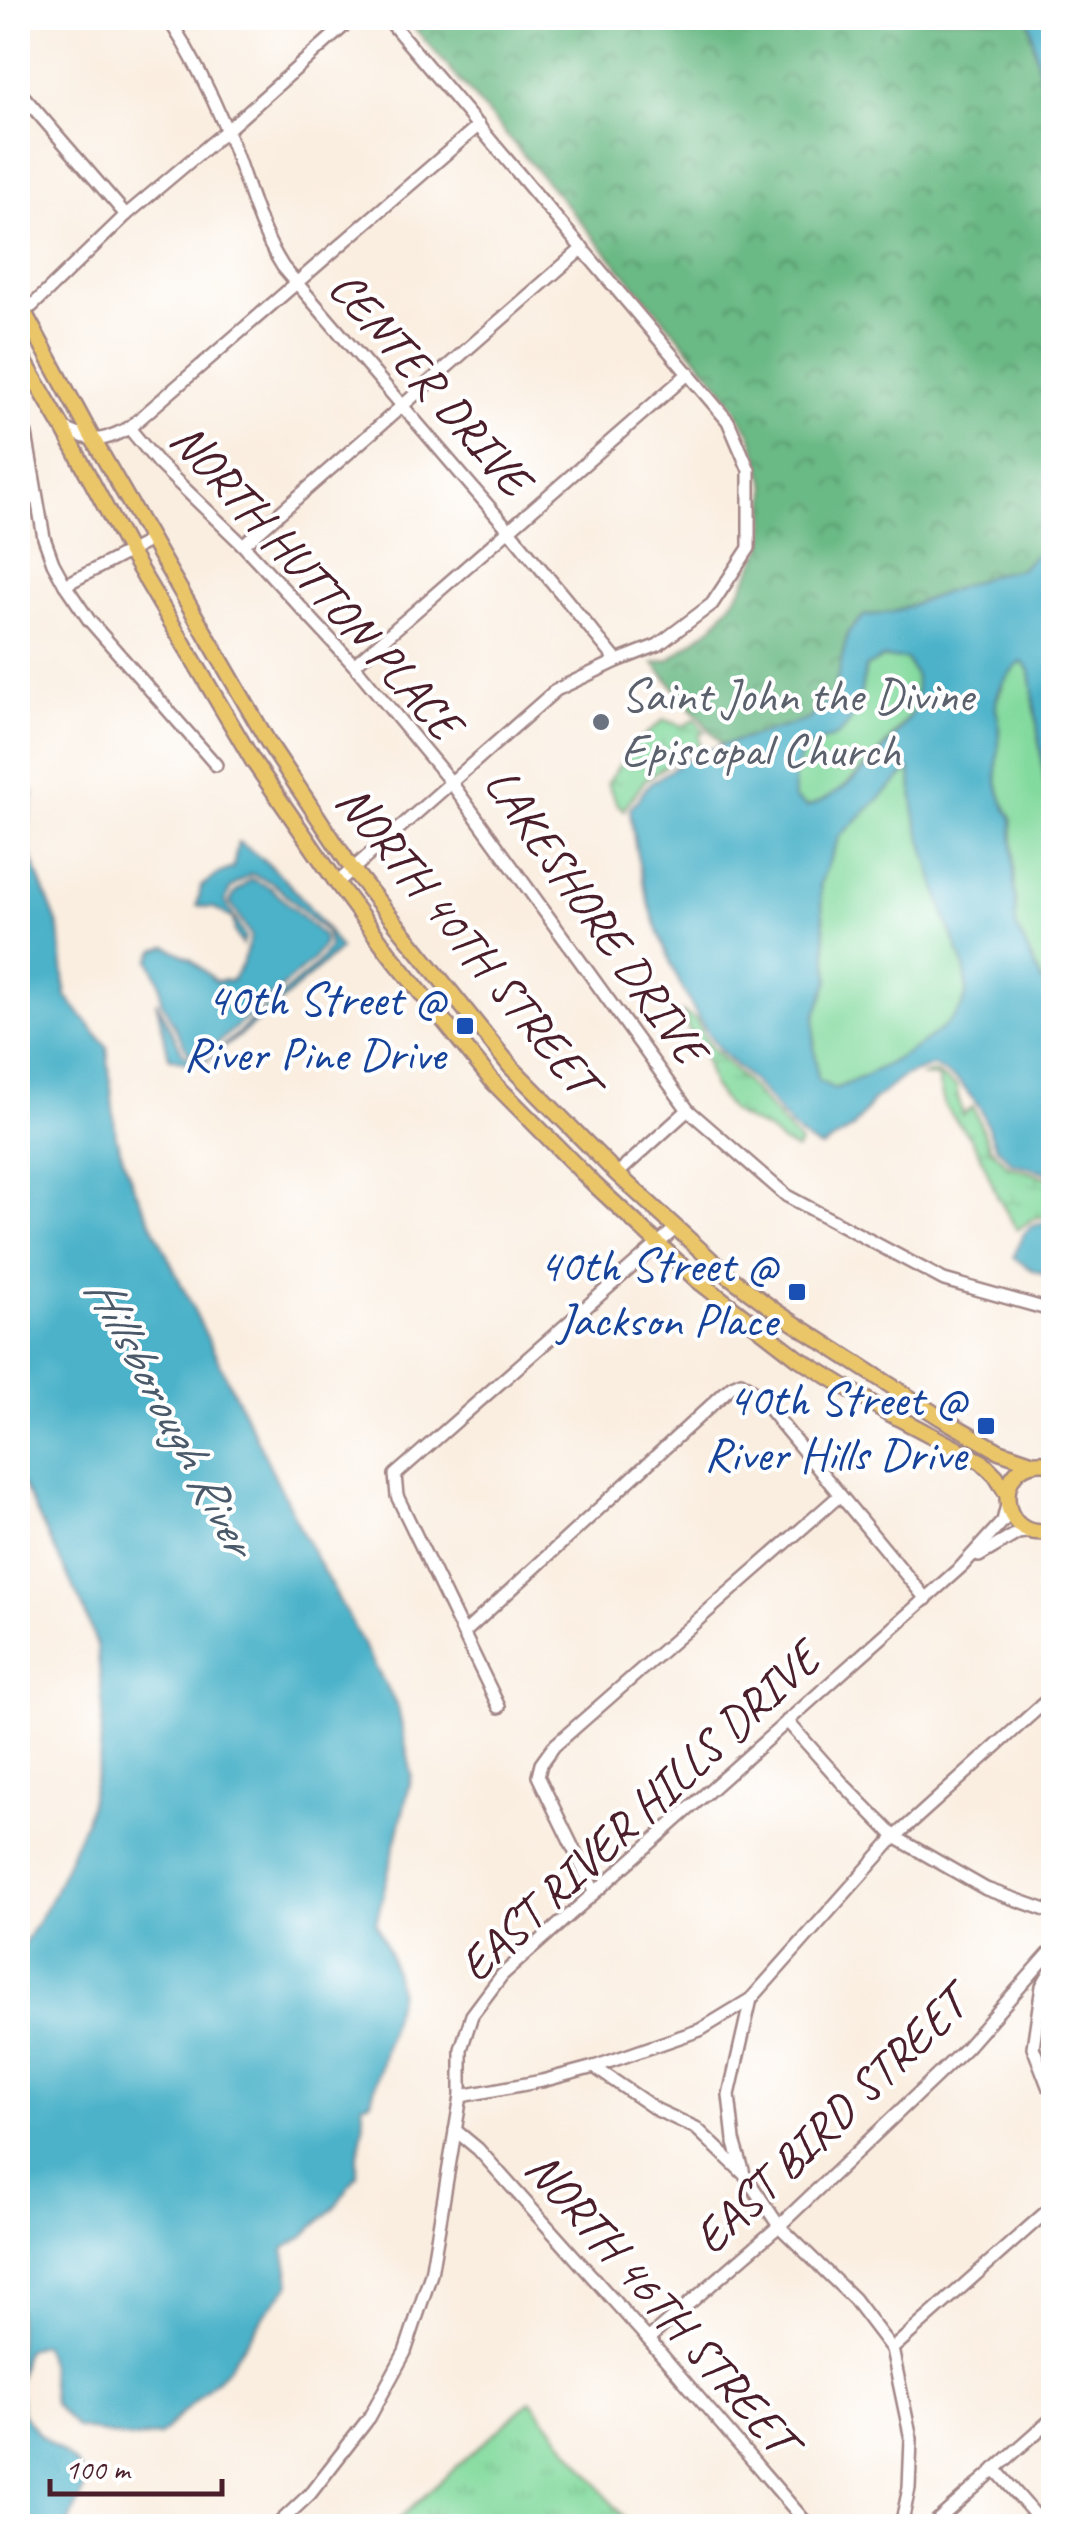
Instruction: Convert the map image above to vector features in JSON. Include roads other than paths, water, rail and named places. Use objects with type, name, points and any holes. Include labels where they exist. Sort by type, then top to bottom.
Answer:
[{"type":"main road","name":"NORTH 40TH STREET","points":[[20,306],[268,742],[353,870],[512,1068],[617,1174],[730,1277],[778,1313],[999,1451],[1034,1463],[1054,1464]]},
{"type":"main road","name":"NORTH 40TH STREET","points":[[18,350],[129,551],[253,761],[392,958],[493,1082],[696,1280],[798,1358],[882,1410],[982,1462],[996,1476],[1015,1520],[1046,1532]]},
{"type":"main road","points":[[493,1082],[512,1068]]},
{"type":"main road","points":[[1007,1499],[1010,1481],[1034,1463]]},
{"type":"street","name":"CENTER DRIVE","points":[[168,18],[227,130],[270,246],[617,661]]},
{"type":"street","points":[[20,306],[32,306],[126,215],[353,18]]},
{"type":"street","name":"LAKESHORE DRIVE","points":[[387,18],[728,421],[749,470],[748,548],[712,604],[658,646],[556,690],[450,781],[688,1110],[787,1196],[804,1206],[944,1280],[1054,1310]]},
{"type":"street","points":[[18,90],[126,215]]},
{"type":"street","points":[[63,428],[94,441],[129,428],[479,126]]},
{"type":"street","points":[[243,545],[583,248]]},
{"type":"street","points":[[354,665],[689,374]]},
{"type":"street","name":"NORTH HUTTON PLACE","points":[[129,428],[158,463],[243,545],[354,665],[450,781]]},
{"type":"street","points":[[26,434],[44,538],[65,585],[89,620],[216,765]]},
{"type":"street","points":[[65,585],[152,540]]},
{"type":"street","points":[[337,883],[450,781]]},
{"type":"street","points":[[617,1174],[688,1110]]},
{"type":"street","points":[[500,1707],[396,1496],[395,1474],[676,1228]]},
{"type":"street","points":[[464,1634],[732,1386],[742,1382],[755,1392],[926,1599]]},
{"type":"street","points":[[594,1891],[538,1776],[541,1764],[554,1746],[839,1496]]},
{"type":"street","name":"EAST RIVER HILLS DRIVE","points":[[276,2526],[310,2494],[369,2418],[406,2352],[431,2274],[461,2096],[460,2048],[472,2015],[502,1975],[962,1566],[1004,1521],[1007,1499]]},
{"type":"street","name":"EAST RIVER HILLS DRIVE","points":[[962,1566],[1018,1532],[1046,1532]]},
{"type":"street","points":[[461,2096],[594,2067],[700,2030],[751,1999],[896,1838],[1054,1694]]},
{"type":"street","points":[[787,1721],[896,1838],[986,1890],[1054,1913]]},
{"type":"street","name":"EAST BIRD STREET","points":[[648,2339],[779,2226],[966,2048],[1054,1948]]},
{"type":"street","points":[[1054,1965],[1042,1986],[1034,2048],[1048,2086],[1054,2090]]},
{"type":"street","points":[[744,2174],[734,2140],[729,2095],[751,1999]]},
{"type":"street","points":[[594,2067],[657,2110],[696,2128],[744,2174],[779,2226],[854,2299],[892,2349],[912,2439],[909,2488],[901,2526]]},
{"type":"street","name":"NORTH 46TH STREET","points":[[455,2130],[478,2150],[648,2339],[809,2526]]},
{"type":"street","points":[[892,2349],[1054,2204]]},
{"type":"street","points":[[931,2526],[1054,2417]]},
{"type":"street","points":[[995,2469],[1045,2526]]},
{"type":"water","points":[[1029,18],[1053,18],[1053,123],[1046,111]]},
{"type":"water","points":[[1053,535],[1053,827],[1030,671],[1022,662],[1003,682],[996,709],[997,782],[1012,818],[1016,926],[1053,1005],[1053,1174],[1012,1163],[995,1145],[980,1108],[959,1082],[933,1066],[904,1076],[874,1100],[853,1128],[821,1148],[788,1123],[717,1047],[696,1014],[669,959],[648,899],[630,809],[649,784],[689,758],[808,720],[834,694],[848,632],[864,616],[893,612],[994,574],[1020,569]],"holes":[[[883,658],[906,659],[915,675],[918,705],[855,778],[807,807],[794,798],[799,760],[809,748],[837,736],[846,727],[858,703],[866,667]],[[910,769],[917,822],[964,968],[965,999],[958,1012],[928,1039],[867,1075],[834,1089],[818,1080],[814,1044],[815,1017],[829,980],[820,884],[839,837]]]},
{"type":"water","name":"Hillsborough River","points":[[18,762],[33,794],[27,830],[30,854],[59,928],[66,996],[107,1047],[116,1138],[133,1185],[303,1534],[398,1708],[412,1775],[376,1923],[399,1991],[371,2101],[362,2104],[364,2121],[357,2175],[334,2208],[284,2249],[291,2284],[228,2368],[160,2435],[132,2439],[77,2428],[53,2403],[42,2344],[25,2350],[18,2384],[18,1954],[52,1897],[85,1821],[99,1764],[103,1709],[97,1646],[82,1605],[18,1476]]},
{"type":"water","points":[[238,842],[295,890],[340,949],[204,1063],[186,1063],[169,1057],[156,1001],[184,1055],[206,1061],[316,965],[329,947],[326,932],[273,883],[251,874],[231,888],[225,901],[245,937],[242,945],[233,919],[214,908],[197,906],[201,887],[233,868]]},
{"type":"water","points":[[251,879],[270,887],[323,936],[324,944],[313,960],[203,1056],[188,1052],[161,1001],[160,983],[150,960],[155,950],[167,946],[192,960],[215,981],[232,980],[251,936],[230,902]]},
{"type":"water","points":[[1054,1221],[1053,1277],[1014,1258],[1026,1231]]},
{"type":"water","points":[[18,2385],[22,2413],[39,2434],[74,2462],[87,2482],[68,2526],[18,2526]]},
{"type":"place","name":"Saint John the Divine Episcopal Church","points":[[601,722]]},
{"type":"place","name":"40th Street @ River Pine Drive","points":[[465,1026]]},
{"type":"place","name":"40th Street @ Jackson Place","points":[[797,1292]]},
{"type":"place","name":"40th Street @ River Hills Drive","points":[[986,1426]]}]
